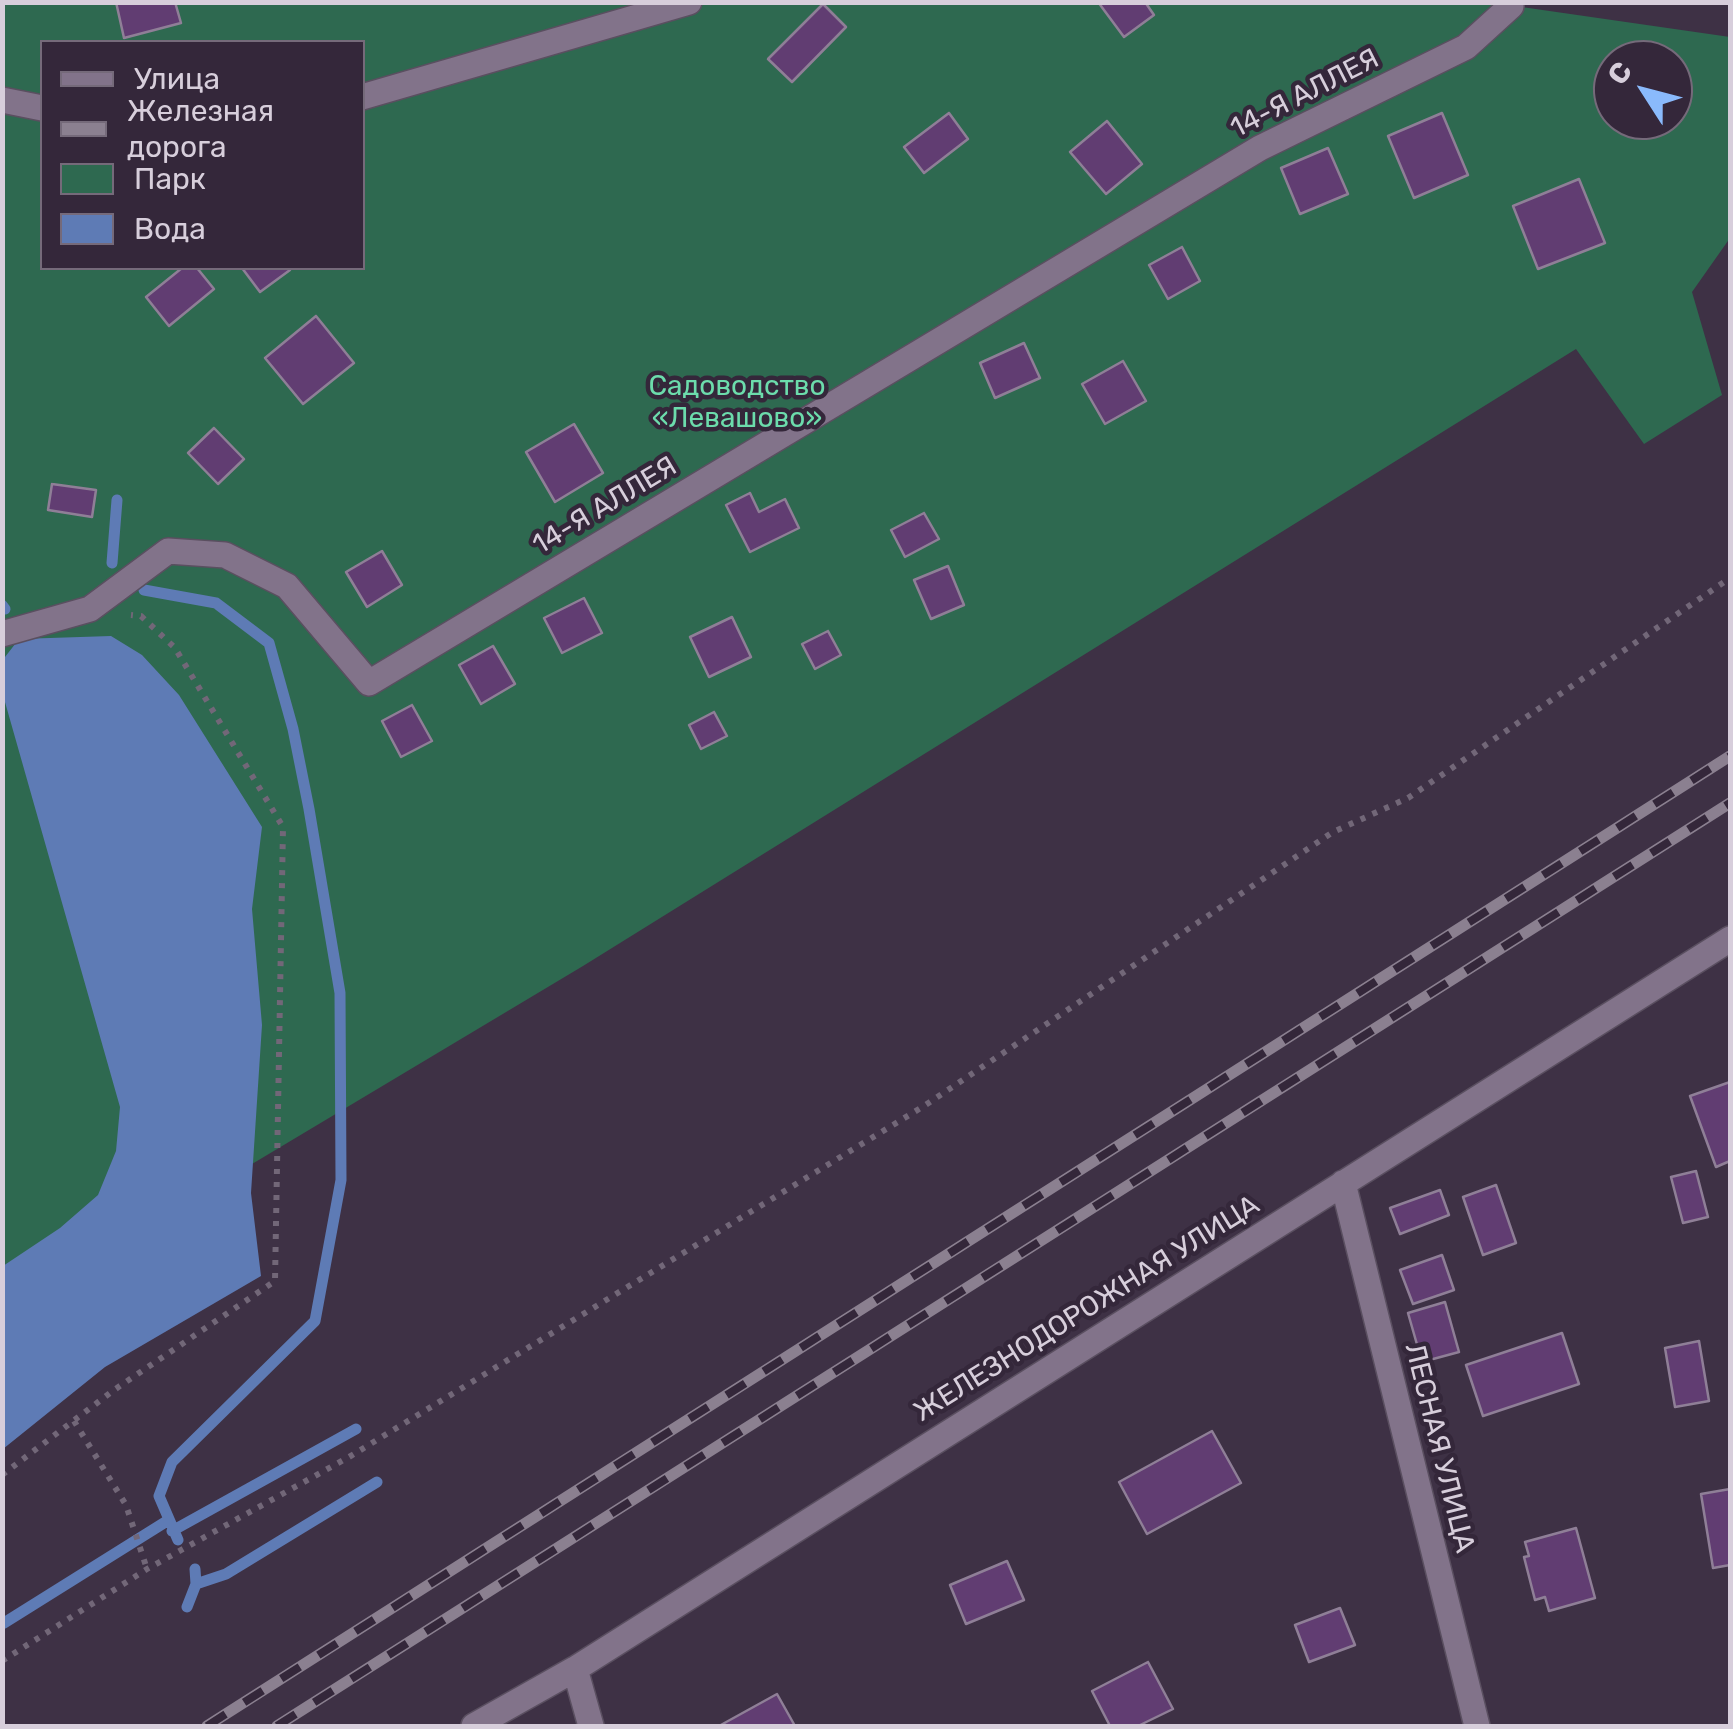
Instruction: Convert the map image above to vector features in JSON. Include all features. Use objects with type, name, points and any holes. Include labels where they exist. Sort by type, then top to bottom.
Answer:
[{"type":"street","points":[[365,96],[689,2]]},
{"type":"street","name":"14-Я АЛЛЕЯ","points":[[2,634],[90,609],[168,550],[225,554],[287,586],[370,683],[1260,148],[1466,47],[1511,6]]},
{"type":"street","points":[[2,100],[40,108]]},
{"type":"street","name":"ЖЕЛЕЗНОДОРОЖНАЯ УЛИЦА","points":[[474,1726],[575,1668],[1730,939]]},
{"type":"street","name":"ЛЕСНАЯ УЛИЦА","points":[[1343,1183],[1477,1726]]},
{"type":"street","points":[[575,1668],[591,1726]]},
{"type":"path","points":[[2,1661],[147,1569],[349,1457],[924,1106],[1333,832],[1408,798],[1730,578]]},
{"type":"path","points":[[2,1475],[114,1390],[275,1281],[283,828],[175,648],[141,616],[90,609]]},
{"type":"path","points":[[74,1421],[126,1505],[147,1569]]},
{"type":"green space","name":"Садоводство «Левашово»","points":[[1487,2],[1730,37],[1730,238],[1692,292],[1722,395],[1644,444],[1576,349],[583,966],[3,1313],[2,3]]},
{"type":"water","points":[[111,636],[142,655],[179,695],[262,827],[252,909],[262,1025],[251,1193],[261,1276],[105,1367],[3,1449],[3,1266],[60,1228],[98,1195],[116,1151],[120,1107],[3,695],[5,657],[19,639]]},
{"type":"building","points":[[116,2],[175,2],[181,23],[124,38]]},
{"type":"building","points":[[1098,2],[1145,2],[1154,15],[1124,37]]},
{"type":"building","points":[[823,4],[846,27],[792,82],[768,59]]},
{"type":"building","points":[[949,113],[968,139],[924,173],[904,147]]},
{"type":"building","points":[[1442,113],[1468,175],[1414,198],[1388,136]]},
{"type":"building","points":[[1107,121],[1142,164],[1106,194],[1070,152]]},
{"type":"building","points":[[1328,148],[1348,194],[1300,214],[1281,168]]},
{"type":"building","points":[[1579,179],[1605,243],[1538,269],[1513,206]]},
{"type":"building","points":[[1182,247],[1200,281],[1168,299],[1149,265]]},
{"type":"building","points":[[180,270],[199,270],[214,289],[169,326],[146,297]]},
{"type":"building","points":[[244,270],[290,270],[260,292]]},
{"type":"building","points":[[316,316],[354,363],[303,404],[265,358]]},
{"type":"building","points":[[1024,343],[1040,378],[995,398],[980,363]]},
{"type":"building","points":[[1123,361],[1146,401],[1105,424],[1082,384]]},
{"type":"building","points":[[574,424],[603,473],[555,502],[526,452]]},
{"type":"building","points":[[214,428],[244,459],[218,484],[188,453]]},
{"type":"building","points":[[52,484],[96,490],[92,517],[48,510]]},
{"type":"building","points":[[750,493],[759,512],[785,499],[799,528],[750,552],[726,505]]},
{"type":"building","points":[[924,513],[939,539],[905,557],[891,530]]},
{"type":"building","points":[[382,551],[402,585],[367,607],[346,572]]},
{"type":"building","points":[[948,566],[964,605],[931,619],[914,580]]},
{"type":"building","points":[[584,598],[602,633],[562,653],[544,618]]},
{"type":"building","points":[[732,617],[751,657],[709,677],[690,637]]},
{"type":"building","points":[[828,631],[841,655],[815,669],[802,644]]},
{"type":"building","points":[[493,646],[515,684],[481,704],[459,665]]},
{"type":"building","points":[[412,705],[432,741],[401,757],[382,721]]},
{"type":"building","points":[[714,712],[727,736],[701,749],[689,725]]},
{"type":"building","points":[[1730,1082],[1730,1161],[1716,1167],[1690,1096]]},
{"type":"building","points":[[1696,1171],[1708,1217],[1683,1223],[1671,1177]]},
{"type":"building","points":[[1496,1185],[1516,1243],[1483,1255],[1463,1197]]},
{"type":"building","points":[[1440,1190],[1449,1215],[1400,1234],[1390,1208]]},
{"type":"building","points":[[1442,1255],[1454,1290],[1413,1304],[1400,1270]]},
{"type":"building","points":[[1445,1302],[1459,1352],[1422,1362],[1408,1313]]},
{"type":"building","points":[[1562,1333],[1579,1384],[1483,1416],[1466,1365]]},
{"type":"building","points":[[1699,1341],[1709,1401],[1675,1407],[1665,1348]]},
{"type":"building","points":[[1212,1431],[1241,1483],[1147,1534],[1119,1482]]},
{"type":"building","points":[[1730,1489],[1730,1565],[1713,1568],[1701,1494]]},
{"type":"building","points":[[1576,1528],[1595,1598],[1549,1611],[1545,1597],[1535,1600],[1524,1557],[1529,1556],[1525,1542]]},
{"type":"building","points":[[1007,1561],[1024,1600],[966,1624],[950,1585]]},
{"type":"building","points":[[1340,1608],[1355,1645],[1309,1662],[1295,1625]]},
{"type":"building","points":[[1148,1662],[1173,1709],[1138,1726],[1110,1726],[1092,1691]]},
{"type":"building","points":[[777,1694],[795,1726],[719,1726]]},
{"type":"waterway","points":[[112,563],[117,500]]},
{"type":"waterway","points":[[144,590],[216,603],[269,643],[293,729],[340,993],[341,1180],[315,1321],[172,1462],[159,1496],[178,1540]]},
{"type":"waterway","points":[[2,605],[5,609]]},
{"type":"waterway","points":[[172,1531],[356,1429]]},
{"type":"waterway","points":[[196,1584],[226,1574],[377,1482]]},
{"type":"waterway","points":[[4,1623],[167,1521]]},
{"type":"waterway","points":[[187,1607],[196,1584],[195,1569]]},
{"type":"railway","points":[[207,1726],[1730,756]]},
{"type":"railway","points":[[277,1726],[1730,803]]}]
